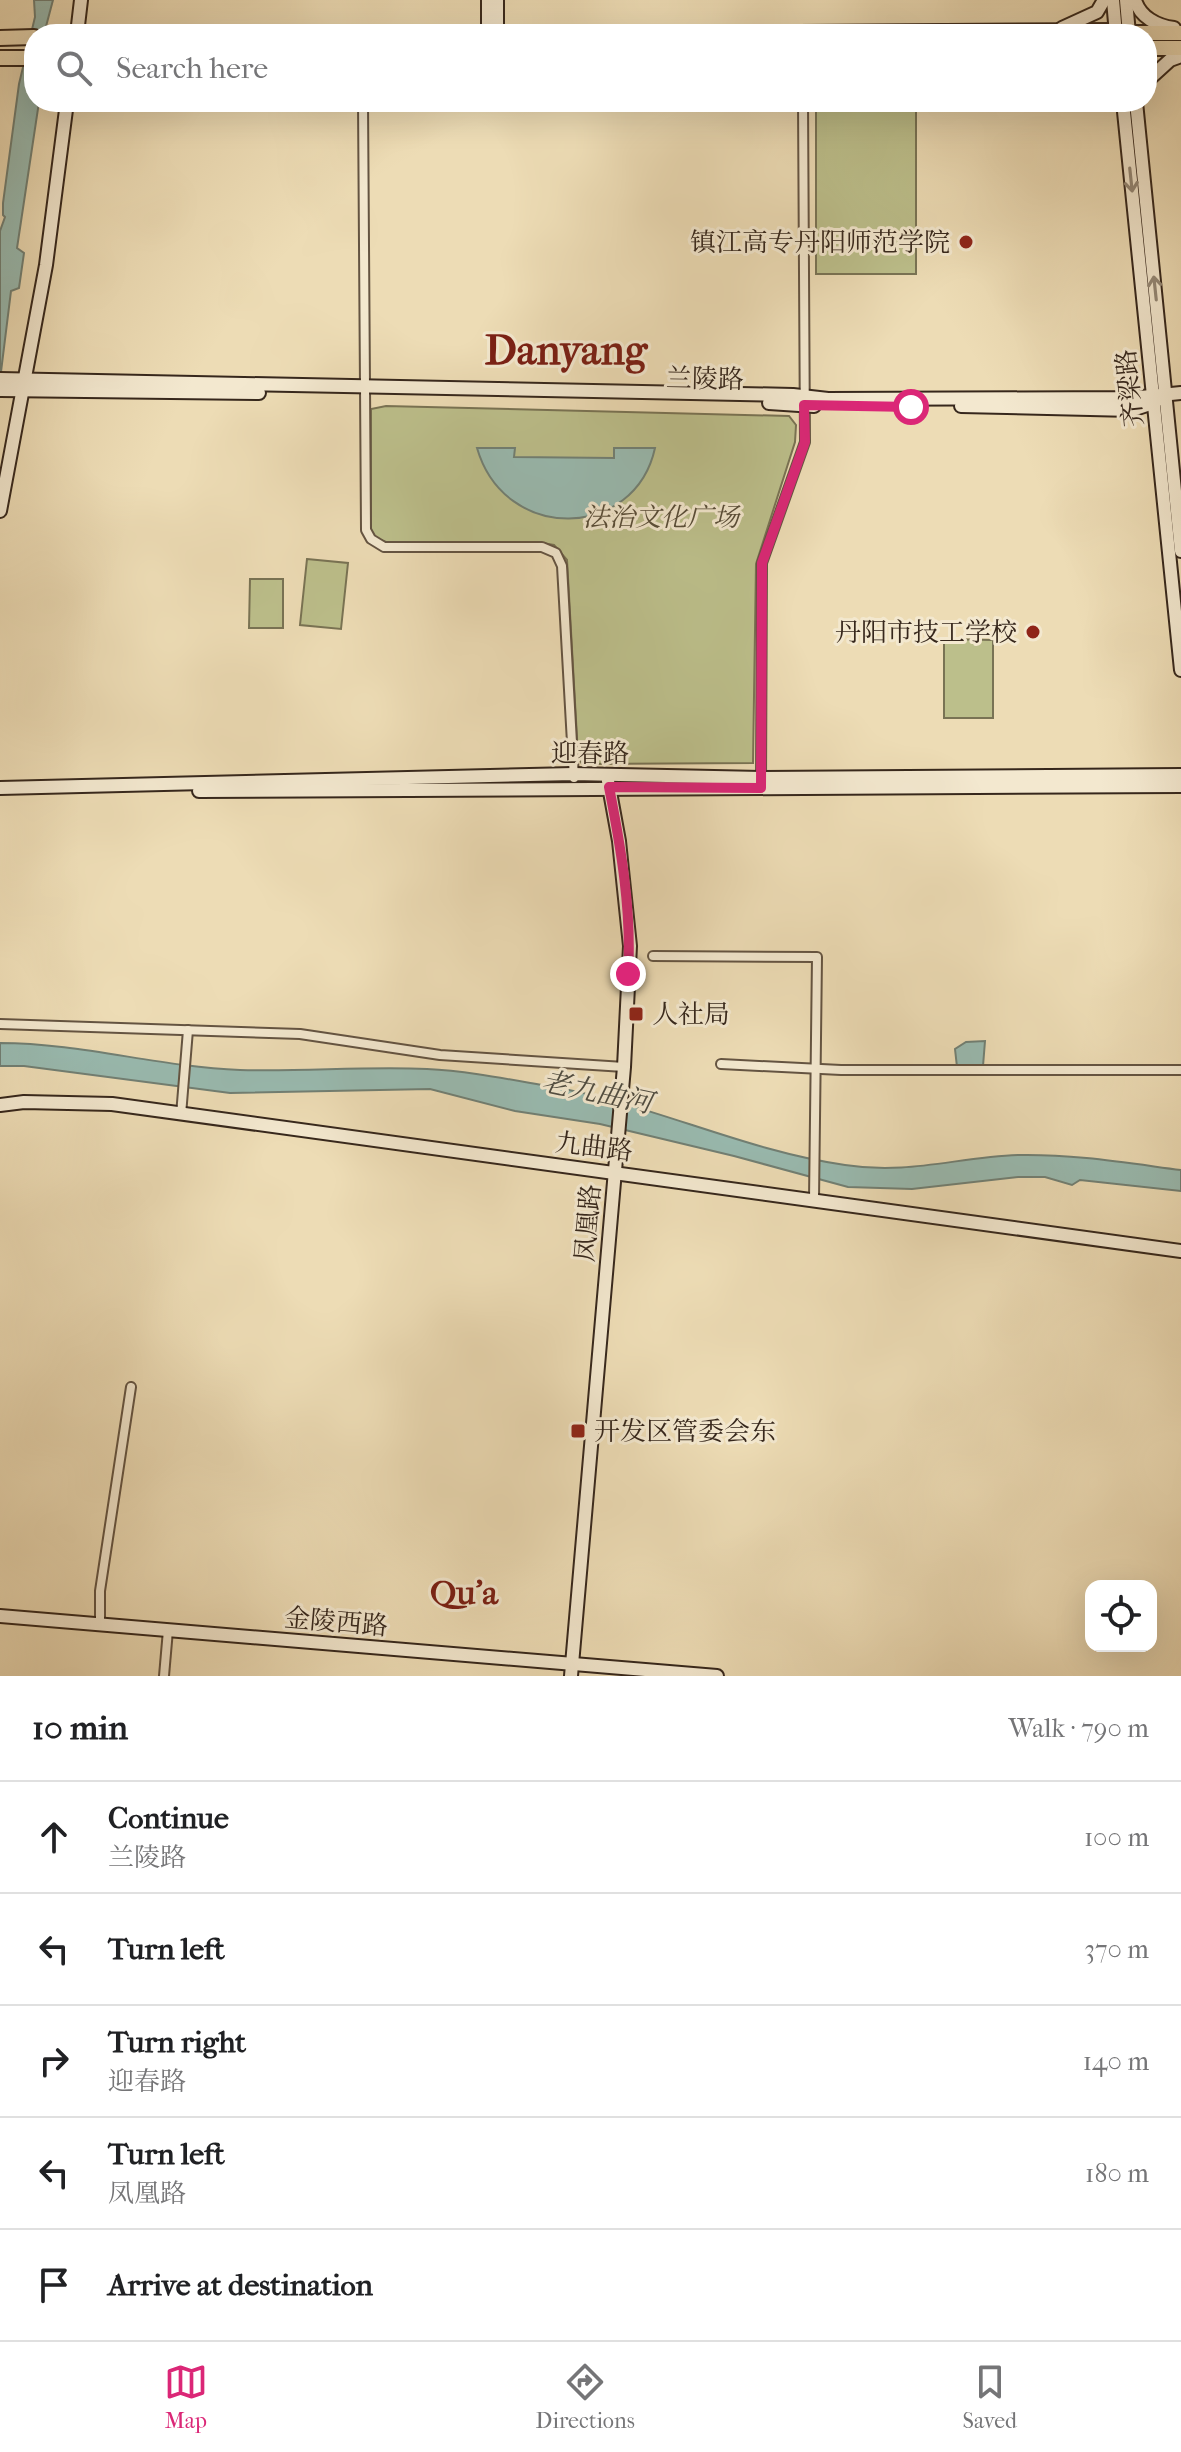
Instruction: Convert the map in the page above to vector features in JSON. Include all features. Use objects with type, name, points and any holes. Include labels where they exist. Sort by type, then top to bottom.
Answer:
[{"type":"main road","points":[[1157,32],[1181,31]]},
{"type":"main road","points":[[0,38],[24,37]]},
{"type":"main road","points":[[1157,48],[1181,48]]},
{"type":"main road","points":[[0,58],[24,58]]},
{"type":"street","points":[[78,24],[81,0]]},
{"type":"street","points":[[488,0],[488,24]]},
{"type":"street","points":[[497,0],[497,24]]},
{"type":"street","points":[[1076,24],[1097,12],[1104,0]]},
{"type":"street","points":[[1113,0],[1120,24]]},
{"type":"street","points":[[1124,24],[1126,0]]},
{"type":"street","points":[[1135,0],[1137,8],[1156,24]]},
{"type":"street","points":[[1157,25],[1181,31]]},
{"type":"street","points":[[1157,72],[1181,56]]},
{"type":"street","points":[[0,511],[46,265],[66,112]]},
{"type":"street","points":[[363,112],[366,530],[377,545],[384,547],[542,547],[550,548],[561,559],[574,781]]},
{"type":"street","points":[[761,783],[762,563],[805,442],[803,112]]},
{"type":"street","name":"齐梁路","points":[[1124,112],[1157,397],[1181,551]]},
{"type":"street","name":"齐梁路","points":[[1137,112],[1181,670]]},
{"type":"street","name":"兰陵路","points":[[2,384],[804,400],[1131,398],[1181,393]]},
{"type":"street","name":"迎春路","points":[[761,783],[1181,775]]},
{"type":"street","name":"迎春路","points":[[0,796],[574,781]]},
{"type":"street","name":"迎春路","points":[[0,788],[574,781],[1181,786]]},
{"type":"street","name":"凤凰路","points":[[572,1670],[624,1067],[630,946],[619,841],[608,781]]},
{"type":"street","points":[[653,956],[817,957],[814,1200]]},
{"type":"street","points":[[0,1024],[300,1034],[440,1055],[624,1067]]},
{"type":"street","points":[[181,1115],[188,1030]]},
{"type":"street","points":[[721,1064],[841,1070],[1181,1070]]},
{"type":"street","name":"九曲路","points":[[0,1105],[24,1102],[112,1104],[1181,1251]]},
{"type":"street","points":[[100,1624],[100,1591],[131,1387]]},
{"type":"street","name":"金陵西路","points":[[0,1616],[572,1670],[717,1676]]},
{"type":"street","points":[[164,1676],[168,1630]]},
{"type":"green space","points":[[816,112],[916,112],[916,274],[816,274]]},
{"type":"green space","name":"法治文化广场","points":[[386,406],[789,416],[796,425],[795,442],[756,564],[753,763],[582,764],[578,756],[567,560],[554,545],[542,543],[386,542],[376,538],[371,531],[371,409]]},
{"type":"green space","points":[[307,559],[348,563],[341,629],[300,625]]},
{"type":"green space","points":[[250,579],[283,579],[283,628],[249,628]]},
{"type":"green space","points":[[944,639],[993,640],[993,718],[944,718]]},
{"type":"water","points":[[34,0],[53,0],[47,24],[33,24]]},
{"type":"water","points":[[24,63],[24,112],[37,112],[17,248],[24,253],[19,288],[11,291],[0,380],[0,231],[5,217],[3,203]]},
{"type":"water","points":[[477,448],[515,448],[514,457],[614,458],[614,448],[655,448],[643,478],[623,500],[597,514],[569,518],[540,514],[514,501],[492,479]]},
{"type":"water","points":[[985,1041],[983,1066],[957,1067],[955,1049],[966,1042]]},
{"type":"water","points":[[0,1043],[60,1047],[180,1065],[240,1070],[404,1068],[459,1072],[590,1095],[771,1149],[845,1165],[890,1168],[996,1156],[1080,1157],[1181,1170],[1181,1191],[1080,1180],[1072,1185],[1045,1177],[1018,1177],[912,1189],[848,1187],[600,1124],[515,1111],[430,1089],[230,1093],[24,1066],[0,1066]]},
{"type":"place","name":"镇江高专丹阳师范学院","points":[[966,242]]},
{"type":"place","name":"丹阳市技工学校","points":[[1033,632]]},
{"type":"place","name":"人社局","points":[[636,1014]]},
{"type":"place","name":"开发区管委会东","points":[[578,1431]]},
{"type":"district","name":"Danyang","points":[[566,350]]},
{"type":"district","name":"Qu'a","points":[[464,1593]]},
{"type":"route","points":[[628,974],[630,946],[619,841],[609,787],[761,788],[762,563],[805,442],[804,405],[911,407]]},
{"type":"water label","name":"老九曲河","points":[[597,1092]]}]
